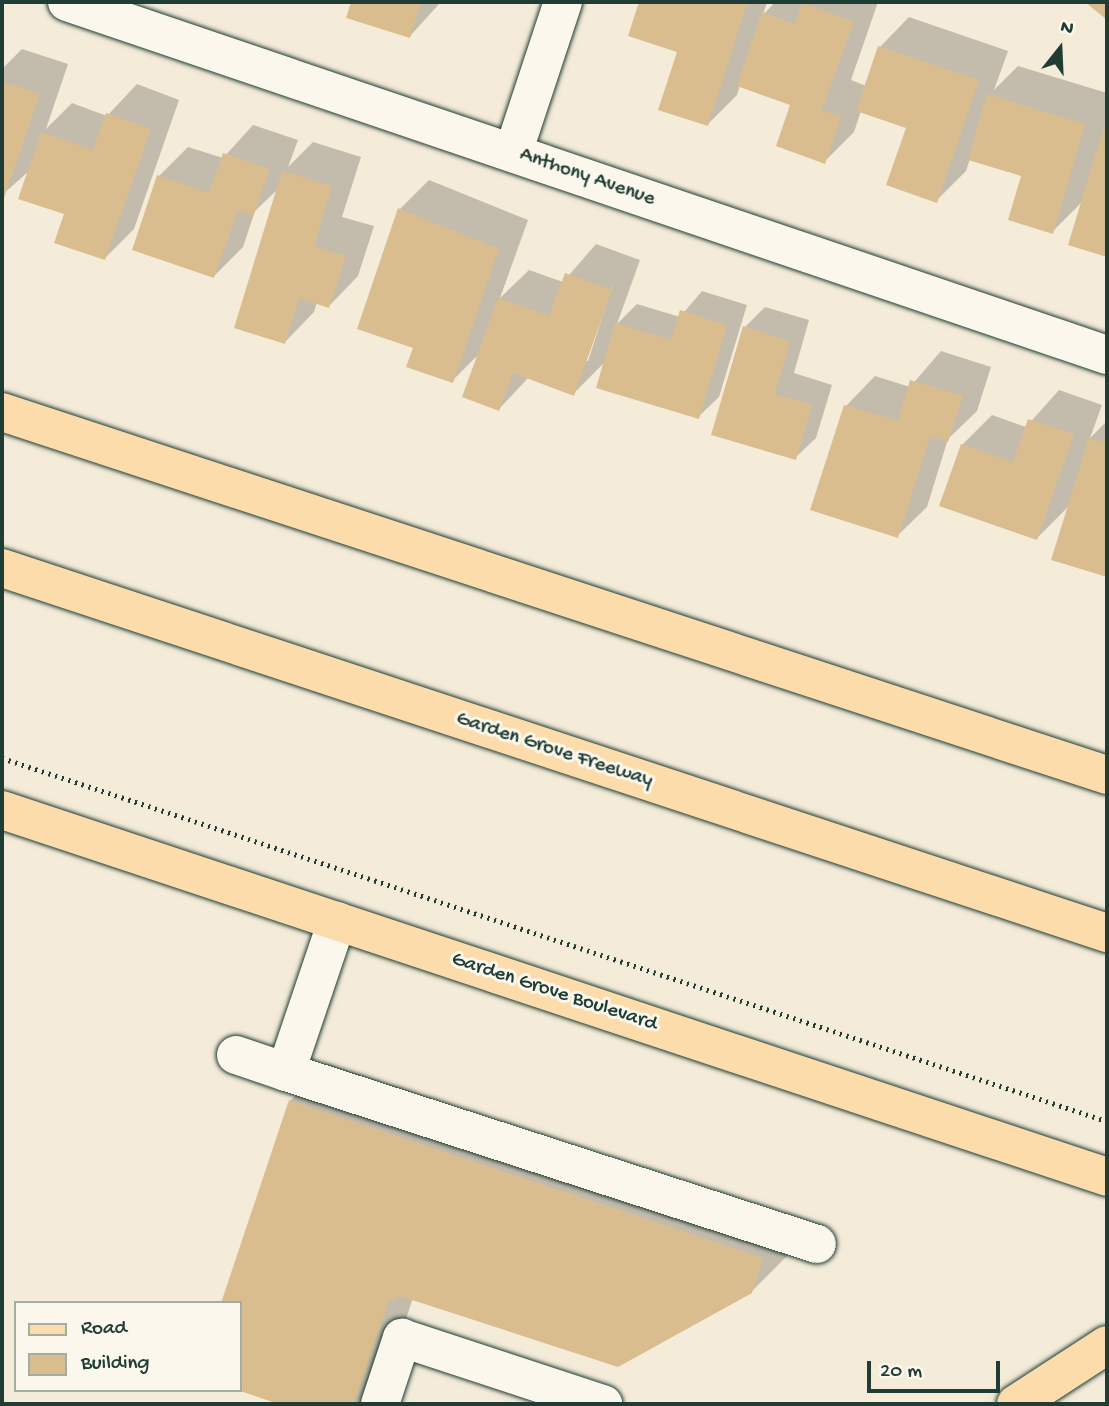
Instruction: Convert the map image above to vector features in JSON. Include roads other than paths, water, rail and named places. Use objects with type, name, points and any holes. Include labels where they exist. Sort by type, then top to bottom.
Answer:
[{"type":"main road","points":[[2,412],[1107,775]]},
{"type":"main road","name":"Garden Grove Freeway","points":[[2,568],[1107,933]]},
{"type":"main road","name":"Garden Grove Boulevard","points":[[2,810],[1107,1177]]},
{"type":"main road","points":[[1016,1404],[1107,1345]]},
{"type":"street","name":"Anthony Avenue","points":[[67,2],[1107,355]]},
{"type":"street","points":[[513,153],[563,2]]},
{"type":"street","points":[[286,1072],[337,921]]},
{"type":"street","points":[[236,1055],[817,1244]]},
{"type":"street","points":[[380,1404],[402,1338],[603,1404]]}]
